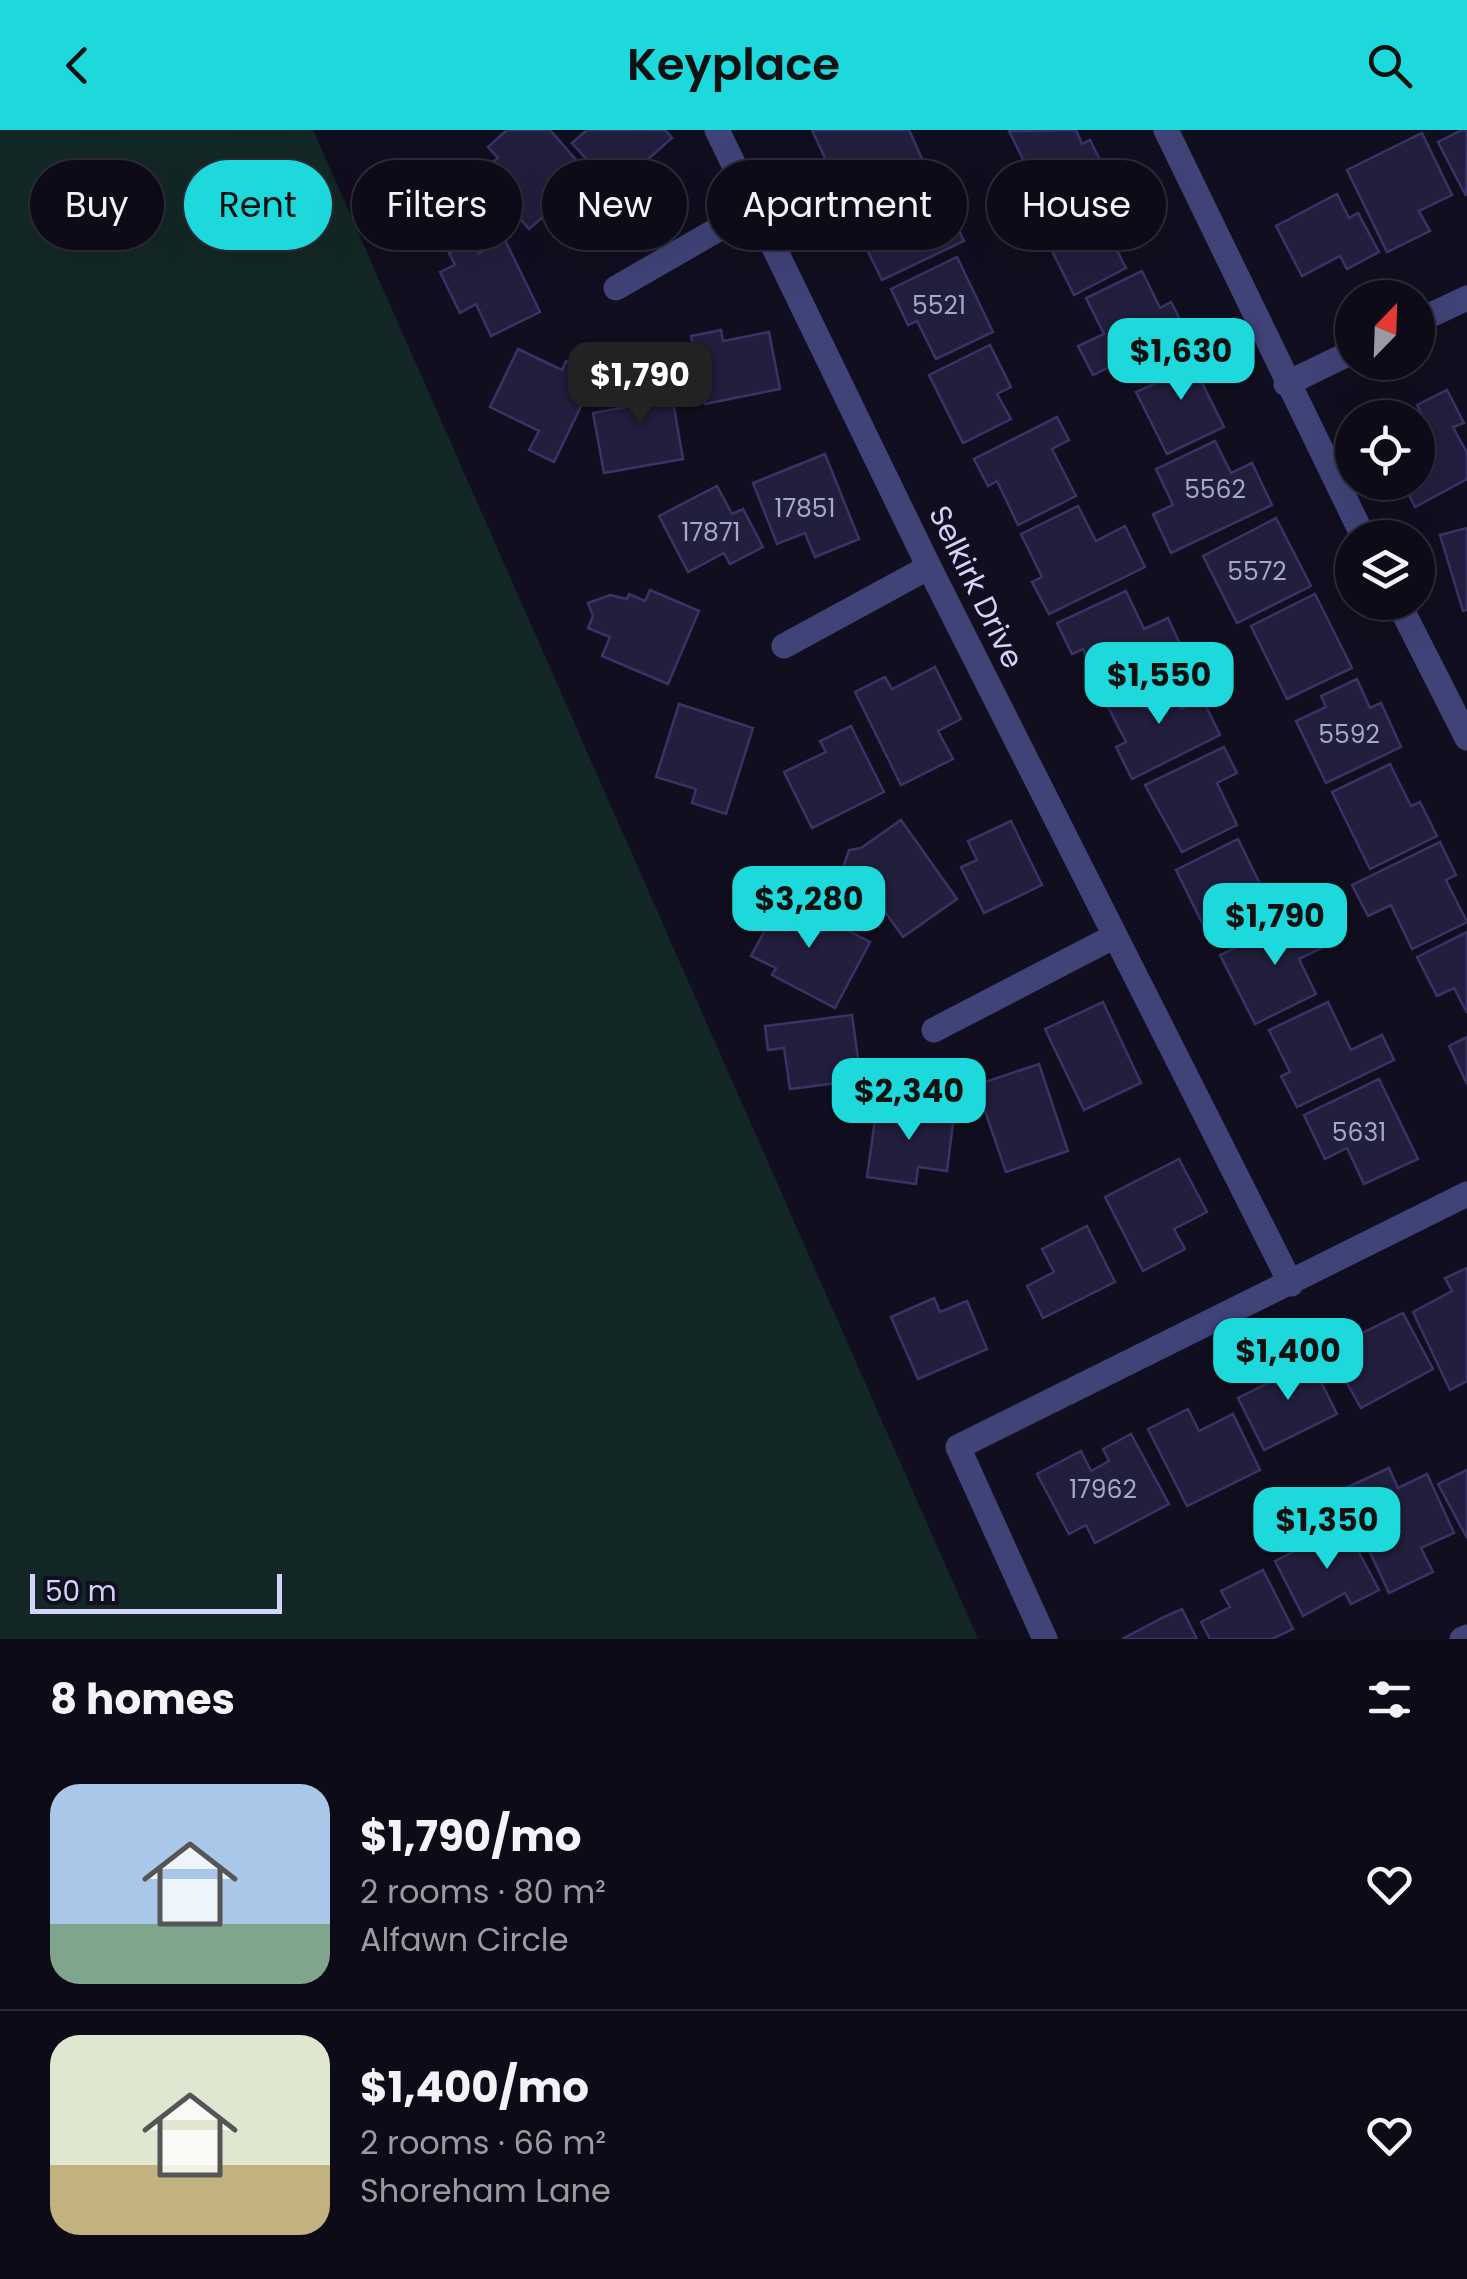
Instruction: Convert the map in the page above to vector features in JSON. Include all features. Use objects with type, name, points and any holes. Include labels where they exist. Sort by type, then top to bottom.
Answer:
[{"type":"street","name":"Selkirk Drive","points":[[717,130],[731,160]]},
{"type":"street","points":[[1166,130],[1355,520]]},
{"type":"street","points":[[616,288],[707,235]]},
{"type":"street","name":"Selkirk Drive","points":[[775,250],[1291,1284]]},
{"type":"street","points":[[1435,313],[1467,298]]},
{"type":"street","points":[[1286,384],[1335,360]]},
{"type":"street","points":[[784,646],[930,566]]},
{"type":"street","points":[[1407,620],[1467,738]]},
{"type":"street","points":[[934,1030],[1115,936]]},
{"type":"street","points":[[1045,1639],[958,1448],[1467,1194]]},
{"type":"green space","points":[[0,130],[313,130],[326,160],[184,160],[184,250],[332,250],[332,173],[352,218],[352,250],[366,250],[978,1639],[0,1639]]},
{"type":"building","points":[[507,130],[550,130],[576,160],[542,160],[542,218],[529,229],[522,221],[522,160],[496,160],[498,158],[488,147]]},
{"type":"building","points":[[587,130],[665,130],[672,138],[647,160],[587,160],[572,143]]},
{"type":"building","points":[[812,130],[909,130],[923,160],[853,159],[826,160]]},
{"type":"building","points":[[1076,130],[1082,144],[1090,140],[1100,160],[1023,160],[1009,131]]},
{"type":"building","points":[[1467,130],[1466,196],[1438,142]]},
{"type":"building","points":[[1422,133],[1452,195],[1419,211],[1430,231],[1387,252],[1347,170]]},
{"type":"building","points":[[1337,194],[1349,218],[1358,213],[1379,252],[1347,269],[1340,256],[1302,276],[1276,226]]},
{"type":"building","points":[[510,250],[540,312],[491,336],[476,304],[460,313],[440,272],[455,265],[449,253]]},
{"type":"building","points":[[867,250],[945,250],[882,280]]},
{"type":"building","points":[[1052,250],[1117,250],[1126,268],[1074,295]]},
{"type":"building","points":[[957,257],[993,332],[936,359],[917,321],[908,325],[891,289]]},
{"type":"building","points":[[1142,271],[1160,308],[1171,302],[1189,337],[1148,358],[1144,350],[1093,375],[1078,346],[1104,334],[1086,298]]},
{"type":"building","points":[[721,330],[723,341],[769,332],[780,389],[705,404],[691,336]]},
{"type":"building","points":[[990,345],[1011,387],[997,394],[1011,419],[963,443],[929,375]]},
{"type":"building","points":[[1197,348],[1213,379],[1202,383],[1224,427],[1167,454],[1136,392],[1167,378],[1160,364]]},
{"type":"building","points":[[518,349],[562,370],[566,361],[596,375],[554,462],[529,450],[539,431],[490,407]]},
{"type":"building","points":[[668,373],[683,459],[604,473],[593,413],[626,407],[621,382]]},
{"type":"building","points":[[1447,390],[1464,423],[1453,427],[1467,453],[1467,479],[1435,496],[1435,400],[1427,400]]},
{"type":"building","points":[[1057,417],[1069,440],[1052,449],[1076,496],[1018,525],[997,481],[988,486],[974,459]]},
{"type":"building","points":[[1215,441],[1231,473],[1252,463],[1272,505],[1171,553],[1153,514],[1173,505],[1156,469]]},
{"type":"building","points":[[825,454],[859,539],[815,557],[805,533],[777,544],[753,483]]},
{"type":"building","points":[[717,486],[732,514],[743,509],[763,547],[730,564],[724,553],[688,572],[659,516]]},
{"type":"building","points":[[1078,506],[1096,541],[1125,526],[1145,567],[1049,614],[1032,582],[1042,577],[1021,534]]},
{"type":"building","points":[[1276,518],[1311,586],[1237,623],[1203,556]]},
{"type":"building","points":[[1467,528],[1467,610],[1463,611],[1440,535]]},
{"type":"building","points":[[650,590],[699,611],[668,684],[602,656],[610,637],[588,628],[593,616],[588,603],[610,595],[627,599],[629,594],[645,601]]},
{"type":"building","points":[[1126,591],[1144,629],[1168,618],[1184,653],[1103,691],[1083,649],[1072,654],[1057,623]]},
{"type":"building","points":[[1315,594],[1352,668],[1287,699],[1251,626]]},
{"type":"building","points":[[935,667],[961,719],[938,731],[953,759],[901,785],[855,692],[885,677],[892,689]]},
{"type":"building","points":[[1165,676],[1181,709],[1202,698],[1220,735],[1132,779],[1116,747],[1126,742],[1107,705]]},
{"type":"building","points":[[1357,679],[1370,708],[1381,703],[1401,747],[1326,783],[1296,721],[1326,707],[1321,696]]},
{"type":"building","points":[[679,704],[753,728],[726,814],[692,803],[696,789],[656,777]]},
{"type":"building","points":[[851,726],[884,792],[812,828],[784,772],[826,752],[820,741]]},
{"type":"building","points":[[1224,747],[1237,773],[1217,783],[1237,825],[1182,852],[1145,785]]},
{"type":"building","points":[[1390,764],[1411,806],[1420,802],[1437,836],[1370,869],[1332,792]]},
{"type":"building","points":[[901,820],[957,899],[903,937],[865,884],[850,881],[843,868],[849,850],[861,848]]},
{"type":"building","points":[[1011,821],[1042,885],[984,913],[961,867],[977,860],[968,841]]},
{"type":"building","points":[[1238,839],[1260,884],[1242,893],[1254,917],[1210,939],[1176,870]]},
{"type":"building","points":[[1440,842],[1456,875],[1446,880],[1467,922],[1412,949],[1391,905],[1368,916],[1352,885]]},
{"type":"building","points":[[777,893],[870,942],[835,1008],[772,975],[776,968],[751,956],[769,923],[763,920]]},
{"type":"building","points":[[1309,912],[1326,946],[1299,959],[1316,994],[1255,1024],[1220,955]]},
{"type":"building","points":[[1467,932],[1467,1013],[1454,988],[1437,996],[1417,957]]},
{"type":"building","points":[[1103,1002],[1141,1083],[1084,1110],[1045,1029]]},
{"type":"building","points":[[1328,1002],[1351,1050],[1382,1035],[1394,1060],[1297,1107],[1281,1076],[1290,1072],[1269,1030]]},
{"type":"building","points":[[852,1015],[861,1080],[790,1089],[784,1048],[768,1050],[765,1026]]},
{"type":"building","points":[[1467,1037],[1467,1084],[1449,1046]]},
{"type":"building","points":[[1039,1064],[1068,1151],[1006,1172],[976,1085]]},
{"type":"building","points":[[1379,1079],[1418,1159],[1364,1184],[1347,1148],[1325,1159],[1304,1115]]},
{"type":"building","points":[[877,1105],[954,1115],[947,1171],[918,1167],[916,1184],[867,1177]]},
{"type":"building","points":[[1179,1159],[1207,1212],[1174,1229],[1185,1249],[1143,1271],[1105,1197]]},
{"type":"building","points":[[1087,1226],[1115,1282],[1043,1318],[1027,1286],[1054,1272],[1042,1249]]},
{"type":"building","points":[[1467,1268],[1467,1381],[1450,1390],[1413,1312],[1452,1291],[1445,1278]]},
{"type":"building","points":[[934,1298],[940,1312],[967,1301],[987,1349],[918,1379],[891,1317]]},
{"type":"building","points":[[1403,1313],[1433,1369],[1361,1408],[1324,1342],[1358,1325],[1362,1333]]},
{"type":"building","points":[[1306,1352],[1337,1414],[1264,1450],[1238,1398],[1280,1377],[1275,1366]]},
{"type":"building","points":[[1188,1409],[1199,1431],[1233,1414],[1260,1470],[1187,1506],[1148,1429]]},
{"type":"building","points":[[1131,1434],[1169,1504],[1095,1543],[1086,1525],[1069,1534],[1037,1474],[1081,1451],[1091,1471],[1109,1461],[1103,1449]]},
{"type":"building","points":[[1389,1468],[1398,1488],[1427,1474],[1454,1533],[1421,1548],[1433,1572],[1389,1593],[1341,1490]]},
{"type":"building","points":[[1467,1470],[1467,1538],[1438,1484]]},
{"type":"building","points":[[1345,1526],[1379,1590],[1351,1604],[1345,1593],[1303,1616],[1275,1561]]},
{"type":"building","points":[[1263,1570],[1293,1629],[1272,1639],[1210,1639],[1201,1622],[1230,1607],[1221,1591]]},
{"type":"building","points":[[1182,1609],[1197,1639],[1122,1639],[1166,1616]]}]
